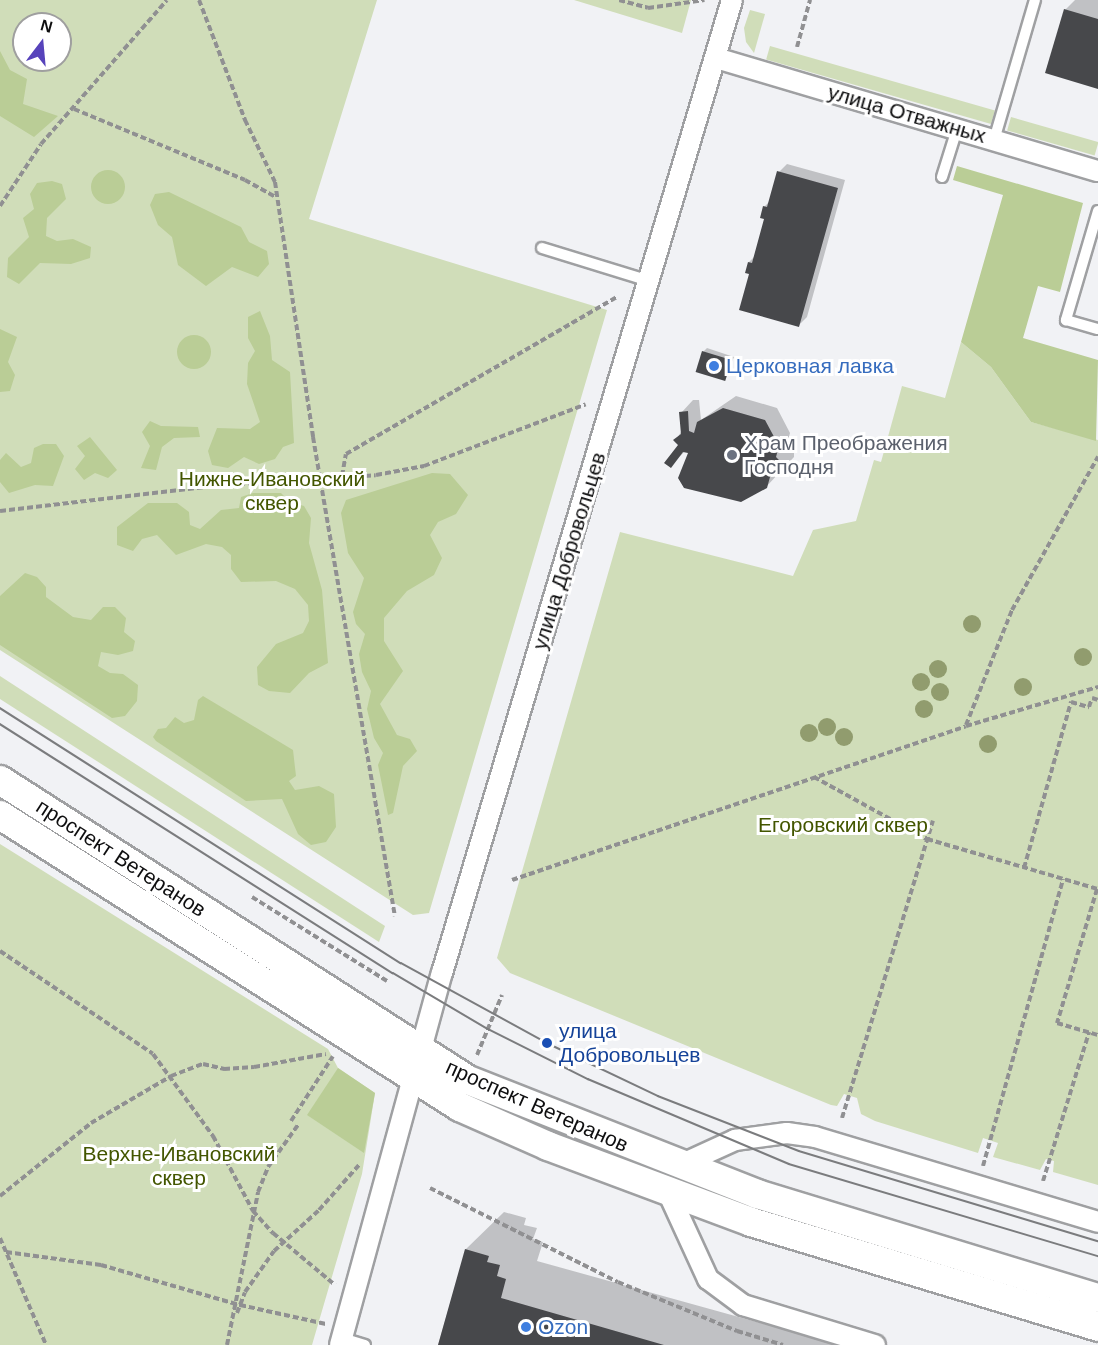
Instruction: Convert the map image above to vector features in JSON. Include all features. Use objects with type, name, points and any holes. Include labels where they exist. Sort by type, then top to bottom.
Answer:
[{"type":"main road","name":"проспект Ветеранов","points":[[0,780],[468,1080],[678,1166],[757,1194],[1098,1298]]},
{"type":"main road","name":"проспект Ветеранов","points":[[0,814],[414,1080],[460,1107],[668,1192],[751,1222],[1098,1327]]},
{"type":"street","name":"улица Добровольцев","points":[[341,1342],[421,1052],[717,58],[732,0]]},
{"type":"street","name":"улица Отважных","points":[[717,58],[1098,171]]},
{"type":"street","points":[[678,1166],[735,1140],[757,1135],[796,1134],[1098,1222]]},
{"type":"street","points":[[668,1192],[708,1279],[743,1305],[875,1345]]},
{"type":"lane","points":[[994,140],[1035,0]]},
{"type":"lane","points":[[942,177],[957,129]]},
{"type":"lane","points":[[1098,211],[1066,320],[1098,329]]},
{"type":"lane","points":[[542,248],[649,281]]},
{"type":"lane","points":[[341,1342],[365,1345]]},
{"type":"path","points":[[0,206],[21,169],[167,0]]},
{"type":"path","points":[[200,0],[245,120],[274,182],[395,916]]},
{"type":"path","points":[[619,0],[648,8],[704,0]]},
{"type":"path","points":[[796,47],[810,0]]},
{"type":"path","points":[[74,109],[245,180],[277,198]]},
{"type":"path","points":[[342,476],[346,454],[617,297]]},
{"type":"path","points":[[0,511],[92,498],[322,478],[424,466],[586,404]]},
{"type":"path","points":[[966,726],[1012,609],[1098,457]]},
{"type":"path","points":[[512,880],[966,726],[1098,687]]},
{"type":"path","points":[[1024,868],[1071,702],[1089,707],[1092,698],[1098,700]]},
{"type":"path","points":[[814,777],[927,840],[1097,889],[1057,1023],[1098,1035]]},
{"type":"path","points":[[842,1118],[933,821]]},
{"type":"path","points":[[983,1166],[1063,879]]},
{"type":"path","points":[[252,897],[387,981]]},
{"type":"path","points":[[0,951],[153,1054],[213,1136],[253,1211],[284,1242],[338,1287]]},
{"type":"path","points":[[475,1061],[502,995]]},
{"type":"path","points":[[1042,1181],[1089,1032]]},
{"type":"path","points":[[0,1196],[91,1122],[171,1076],[204,1064],[224,1069],[254,1067],[336,1052],[291,1121]]},
{"type":"path","points":[[227,1345],[236,1317],[253,1211],[268,1167],[298,1125]]},
{"type":"path","points":[[238,1304],[261,1269],[284,1242],[359,1165]]},
{"type":"path","points":[[430,1188],[618,1282],[737,1331],[783,1345]]},
{"type":"path","points":[[0,1238],[45,1345]]},
{"type":"path","points":[[6,1252],[101,1265],[238,1304],[327,1324]]},
{"type":"green space","name":"Нижне-Ивановский сквер","points":[[0,0],[377,0],[309,219],[607,310],[429,913],[413,915],[0,650]]},
{"type":"green space","points":[[574,0],[691,0],[682,33]]},
{"type":"green space","points":[[750,10],[765,14],[754,53],[746,42],[744,28]]},
{"type":"green space","points":[[770,46],[995,110],[991,124],[766,59]]},
{"type":"green space","points":[[0,51],[10,70],[27,79],[23,104],[58,116],[34,137],[0,116]]},
{"type":"green space","points":[[1011,117],[1098,142],[1095,156],[1007,130]]},
{"type":"green space","points":[[957,166],[1083,203],[1060,292],[1038,286],[1023,338],[1098,360],[1096,441],[1031,422],[991,367],[961,342],[1003,195],[953,180]]},
{"type":"green space","points":[[108,170],[120,175],[125,187],[120,199],[108,204],[96,199],[91,187],[96,175]]},
{"type":"green space","points":[[52,181],[62,184],[66,199],[47,218],[46,236],[57,241],[73,239],[91,247],[90,258],[71,264],[40,263],[19,284],[7,277],[8,258],[29,237],[23,218],[34,209],[30,194],[37,183]]},
{"type":"green space","points":[[169,192],[241,227],[249,242],[267,251],[269,264],[258,277],[232,267],[206,286],[178,265],[172,237],[158,225],[150,205],[155,194]]},
{"type":"green space","points":[[260,311],[270,336],[272,360],[290,372],[294,443],[283,447],[275,459],[259,464],[244,457],[228,468],[212,465],[208,451],[217,428],[250,429],[260,422],[247,384],[248,363],[255,351],[248,338],[248,317]]},
{"type":"green space","points":[[0,329],[17,337],[8,362],[15,375],[10,391],[0,392]]},
{"type":"green space","points":[[194,335],[206,340],[211,352],[206,364],[194,369],[182,364],[177,352],[182,340]]},
{"type":"green space","name":"Егоровский сквер","points":[[961,342],[991,367],[1031,422],[1098,440],[1098,1185],[1053,1172],[1054,1161],[1046,1159],[1040,1170],[993,1157],[998,1143],[983,1138],[978,1153],[875,1121],[861,1114],[857,1098],[844,1094],[837,1106],[831,1105],[510,973],[497,958],[620,532],[793,576],[813,530],[856,521],[874,460],[881,462],[902,386],[945,398]]},
{"type":"green space","points":[[150,421],[161,426],[198,427],[200,437],[174,438],[162,447],[156,470],[141,468],[150,446],[142,432]]},
{"type":"green space","points":[[90,437],[117,470],[108,478],[95,473],[84,480],[75,469],[85,456],[77,446]]},
{"type":"green space","points":[[43,444],[56,444],[64,456],[53,486],[35,485],[9,493],[0,482],[0,460],[6,453],[21,467],[31,463],[34,448]]},
{"type":"green space","points":[[432,473],[450,474],[468,495],[456,514],[438,522],[430,535],[442,558],[434,575],[407,591],[384,618],[384,641],[403,671],[380,704],[397,735],[410,739],[417,751],[403,766],[393,813],[388,815],[378,765],[383,753],[374,738],[367,709],[371,691],[362,672],[359,654],[365,634],[356,624],[353,612],[364,578],[348,553],[341,513],[346,500]]},
{"type":"green space","points":[[253,493],[281,493],[290,502],[304,506],[311,518],[309,543],[322,590],[328,663],[309,673],[290,693],[269,691],[258,685],[257,667],[276,644],[303,633],[309,621],[308,605],[295,589],[276,581],[241,582],[231,569],[231,555],[222,547],[206,544],[176,555],[157,535],[142,539],[133,551],[117,545],[117,527],[148,503],[177,503],[189,512],[190,525],[200,529],[221,510],[239,508],[241,497]]},
{"type":"green space","points":[[25,573],[37,577],[46,587],[46,597],[73,617],[91,620],[103,607],[115,607],[126,618],[124,632],[135,641],[133,651],[118,655],[101,652],[98,666],[110,673],[123,674],[138,685],[137,701],[125,716],[112,718],[0,645],[0,596]]},
{"type":"green space","points":[[0,676],[385,926],[379,942],[0,699]]},
{"type":"green space","points":[[203,696],[293,750],[296,776],[289,781],[295,790],[319,786],[334,794],[336,827],[326,842],[311,845],[298,834],[282,799],[246,801],[156,741],[153,737],[158,729],[166,728],[175,717],[184,723],[194,720],[198,700]]},
{"type":"green space","name":"Верхне-Ивановский сквер","points":[[0,844],[328,1049],[338,1068],[375,1093],[362,1174],[312,1345],[0,1345]]},
{"type":"green space","points":[[338,1068],[375,1093],[364,1153],[307,1115]]},
{"type":"building","points":[[1064,9],[1098,19],[1098,89],[1045,73]]},
{"type":"building","points":[[777,171],[838,188],[799,327],[739,310],[749,274],[745,273],[748,262],[752,263],[764,219],[760,218],[763,206],[767,207]]},
{"type":"building","name":"Церковная лавка","points":[[702,351],[732,360],[725,381],[696,372]]},
{"type":"building","name":"Храм Преображения Господня","points":[[723,408],[765,420],[779,446],[776,457],[783,464],[781,473],[770,477],[767,488],[741,502],[684,488],[678,478],[688,453],[683,452],[671,468],[664,463],[678,445],[673,440],[681,434],[679,412],[688,411],[689,431],[694,433],[697,422]]},
{"type":"building","points":[[465,1249],[489,1256],[487,1262],[500,1265],[497,1276],[506,1279],[501,1298],[664,1345],[438,1345]]},
{"type":"tram line","points":[[0,708],[401,963],[547,1043],[658,1096],[799,1151],[1098,1241]]},
{"type":"tram line","points":[[0,724],[393,973],[488,1029],[588,1079],[789,1164],[1098,1256]]},
{"type":"place","name":"Церковная лавка","points":[[714,366]]},
{"type":"place","name":"Храм Преображения Господня","points":[[732,455]]},
{"type":"place","name":"улица Добровольцев","points":[[547,1043]]},
{"type":"place","name":"Ozon","points":[[526,1327]]}]
